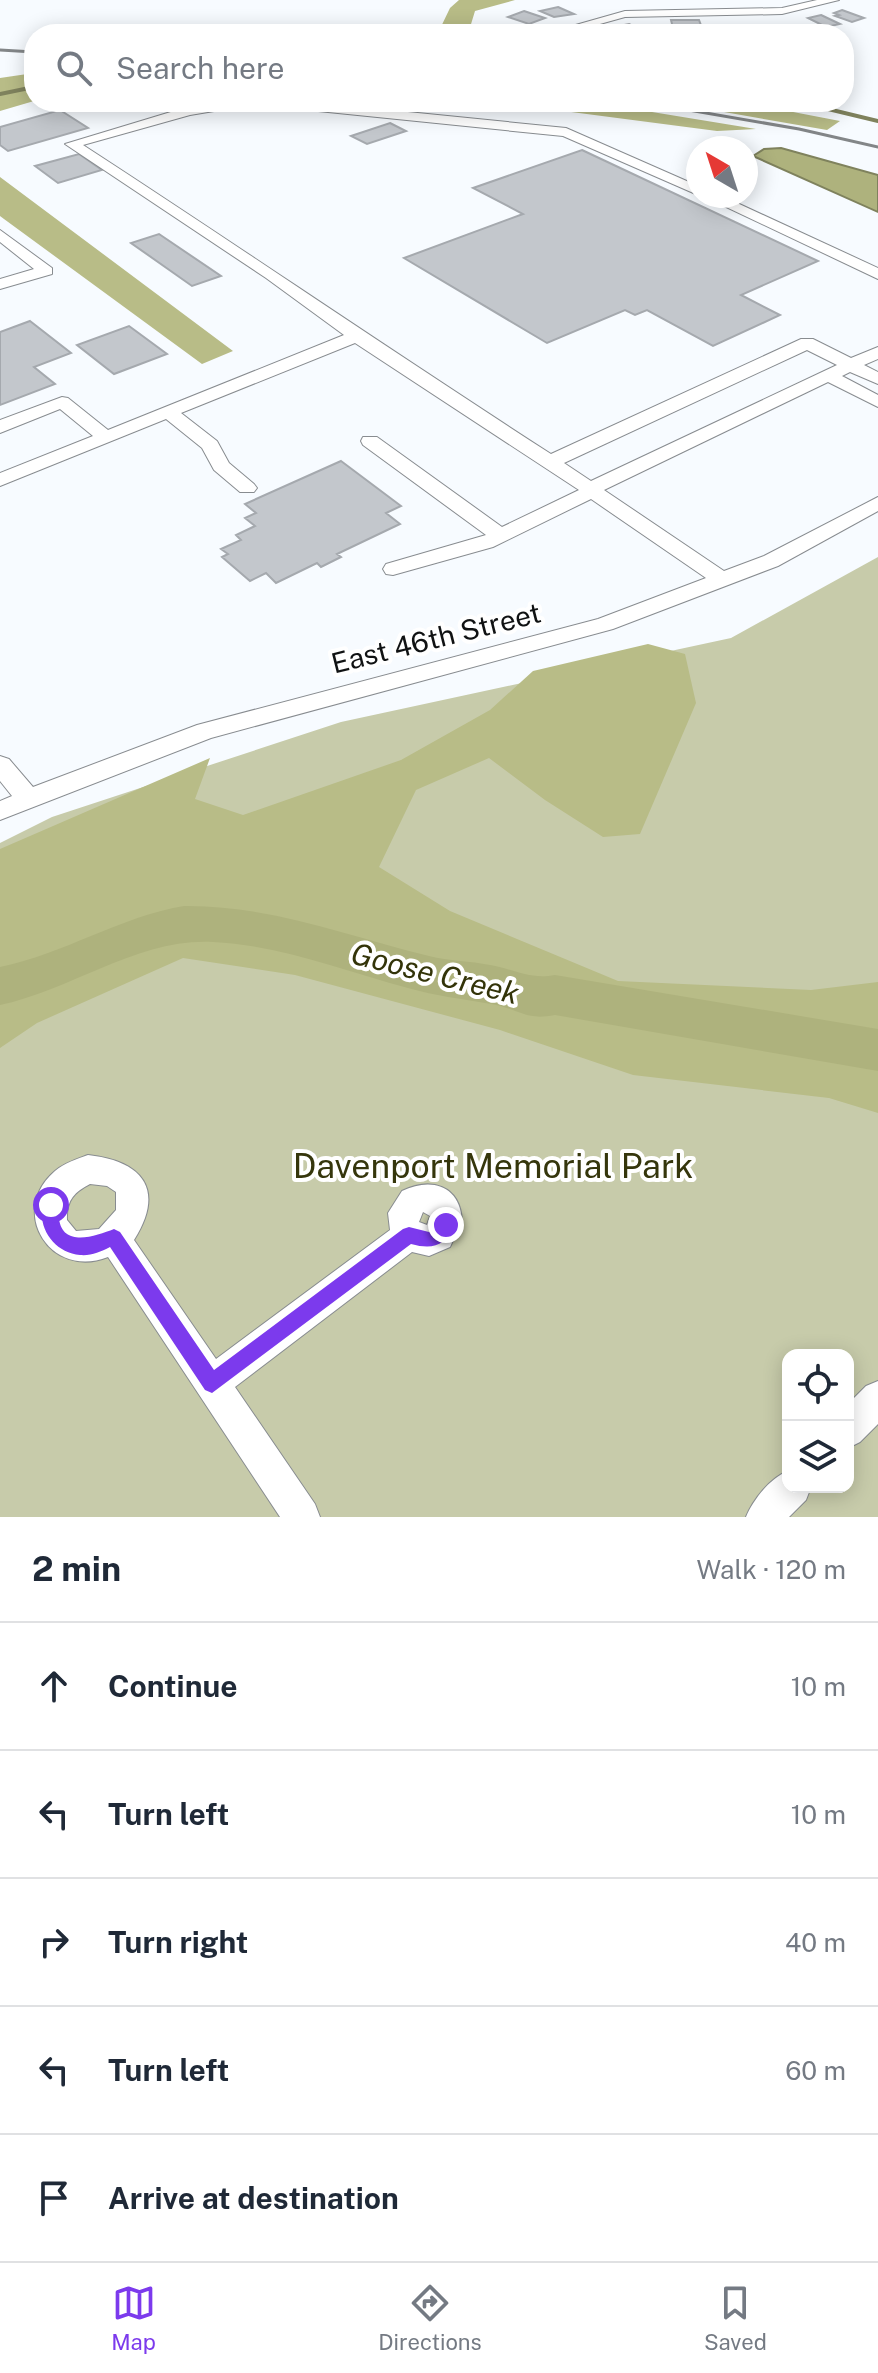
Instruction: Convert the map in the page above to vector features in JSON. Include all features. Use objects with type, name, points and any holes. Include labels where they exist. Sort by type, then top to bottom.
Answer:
[{"type":"street","points":[[619,0],[633,13]]},
{"type":"street","points":[[581,24],[633,13],[737,19],[833,0]]},
{"type":"street","points":[[185,112],[72,144],[272,275],[356,336],[550,462],[724,581]]},
{"type":"street","points":[[368,112],[566,132],[686,186]]},
{"type":"street","points":[[736,208],[878,274]]},
{"type":"street","points":[[0,235],[46,271],[0,284]]},
{"type":"street","points":[[0,480],[356,336]]},
{"type":"street","points":[[550,462],[807,343],[878,379]]},
{"type":"street","points":[[393,569],[486,543],[878,352]]},
{"type":"street","points":[[830,376],[878,402]]},
{"type":"street","points":[[0,427],[62,402],[106,437]]},
{"type":"street","points":[[168,412],[210,445],[221,466],[247,488]]},
{"type":"street","points":[[370,441],[501,536]]},
{"type":"street","name":"East 46th Street","points":[[0,811],[205,731],[605,624],[771,561],[878,503]]},
{"type":"street","points":[[0,765],[28,798]]},
{"type":"street","points":[[212,1383],[409,1235]]},
{"type":"street","points":[[114,1238],[302,1517]]},
{"type":"street","points":[[854,1424],[878,1398]]},
{"type":"street","points":[[764,1517],[787,1493]]},
{"type":"green space","name":"Davenport Memorial Park","points":[[878,557],[878,1517],[0,1517],[0,843],[52,817],[341,722],[731,638]]},
{"type":"shaded area","points":[[459,0],[515,0],[475,11],[471,24],[442,24],[450,8]]},
{"type":"shaded area","points":[[24,74],[24,104],[0,111],[0,78]]},
{"type":"shaded area","points":[[571,112],[652,112],[756,129],[717,131]]},
{"type":"shaded area","points":[[724,112],[794,112],[840,121],[827,130]]},
{"type":"shaded area","points":[[781,148],[878,175],[878,212],[758,158],[758,153],[764,149]]},
{"type":"shaded area","points":[[0,177],[233,351],[202,364],[4,219],[0,216]]},
{"type":"shaded area","points":[[648,644],[685,654],[696,703],[640,834],[603,837],[545,800],[489,758],[416,790],[379,867],[450,911],[618,981],[811,990],[878,982],[878,1113],[829,1098],[633,1075],[500,1030],[295,975],[183,958],[37,1023],[0,1048],[0,849],[210,758],[195,799],[243,815],[401,760],[490,710],[533,671]]},
{"type":"building","points":[[558,7],[574,14],[554,17],[540,11]]},
{"type":"building","points":[[842,10],[864,18],[852,22],[835,16],[839,15],[834,13]]},
{"type":"building","points":[[524,11],[545,18],[529,24],[508,17]]},
{"type":"building","points":[[821,15],[840,24],[820,24],[808,18]]},
{"type":"building","points":[[671,20],[699,20],[700,24],[672,24]]},
{"type":"building","points":[[63,112],[88,128],[8,151],[0,145],[0,127]]},
{"type":"building","points":[[390,123],[406,131],[367,144],[351,136]]},
{"type":"building","points":[[582,150],[686,199],[686,208],[705,208],[818,261],[741,295],[780,315],[713,346],[647,310],[635,315],[625,310],[547,343],[404,258],[523,214],[473,188]]},
{"type":"building","points":[[79,154],[102,170],[58,183],[35,166]]},
{"type":"building","points":[[159,234],[221,276],[192,286],[131,243]]},
{"type":"building","points":[[30,321],[71,353],[34,367],[55,384],[0,405],[0,332]]},
{"type":"building","points":[[129,326],[167,354],[114,374],[77,345]]},
{"type":"building","points":[[341,461],[401,506],[386,513],[400,524],[337,554],[341,557],[321,567],[317,563],[276,583],[266,573],[250,581],[222,557],[228,554],[221,549],[241,540],[236,535],[255,526],[245,518],[256,513],[245,504]]},
{"type":"waterway","points":[[0,94],[24,89]]},
{"type":"waterway","points":[[841,112],[878,121]]},
{"type":"waterway","name":"Goose Creek","points":[[0,986],[45,974],[161,928],[214,924],[277,933],[434,976],[510,989],[534,999],[555,995],[878,1050]]},
{"type":"railway","points":[[0,50],[24,51]]},
{"type":"railway","points":[[700,112],[799,129],[878,147]]},
{"type":"route","points":[[51,1205],[50,1218],[55,1233],[64,1242],[76,1247],[91,1247],[114,1238],[212,1383],[409,1235],[423,1241],[430,1240],[442,1233],[446,1225]]}]
